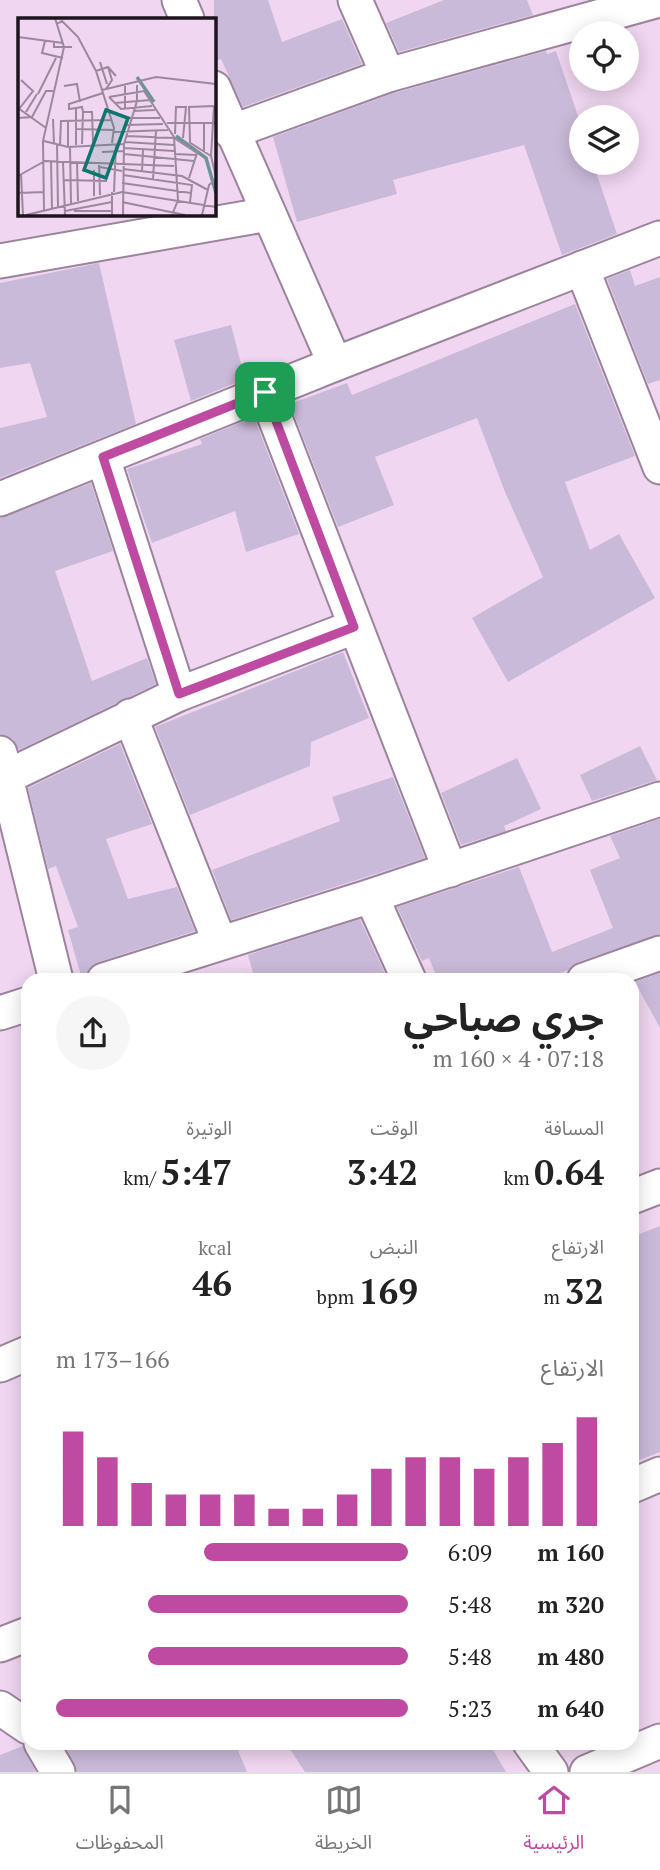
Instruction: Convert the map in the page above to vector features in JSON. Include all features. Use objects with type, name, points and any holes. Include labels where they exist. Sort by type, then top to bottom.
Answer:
[{"type":"street","points":[[179,0],[187,18]]},
{"type":"street","points":[[355,0],[388,75]]},
{"type":"street","points":[[231,132],[388,75],[610,8],[659,0]]},
{"type":"street","points":[[215,91],[335,364]]},
{"type":"street","points":[[0,261],[269,214]]},
{"type":"street","points":[[0,499],[335,364],[660,238]]},
{"type":"street","points":[[582,268],[660,467]]},
{"type":"street","points":[[265,392],[450,870]]},
{"type":"street","points":[[103,457],[179,694]]},
{"type":"street","points":[[54,973],[2,770],[179,694],[354,627]]},
{"type":"street","points":[[130,716],[220,943]]},
{"type":"street","points":[[149,973],[168,970],[220,943],[371,896],[660,799]]},
{"type":"street","points":[[371,896],[406,973]]},
{"type":"street","points":[[604,973],[660,953]]},
{"type":"street","points":[[0,1013],[21,1006]]},
{"type":"street","points":[[639,1194],[660,1186]]},
{"type":"street","points":[[0,1365],[21,1356]]},
{"type":"street","points":[[639,1483],[660,1474]]},
{"type":"street","points":[[0,1645],[21,1637]]},
{"type":"street","points":[[0,1708],[21,1722]]},
{"type":"street","points":[[639,1750],[660,1741]]},
{"type":"street","points":[[45,1750],[58,1772]]},
{"type":"street","points":[[535,1750],[551,1772]]},
{"type":"street","points":[[587,1772],[639,1750]]},
{"type":"building","points":[[214,0],[268,0],[282,42],[342,19],[362,64],[243,107],[221,59],[215,61]]},
{"type":"building","points":[[444,0],[527,0],[533,15],[399,52],[386,23]]},
{"type":"building","points":[[546,51],[547,54],[556,51],[574,105],[569,105],[569,175],[597,175],[617,234],[562,255],[524,145],[393,180],[397,194],[297,222],[273,137],[394,93]]},
{"type":"building","points":[[99,263],[136,424],[0,478],[0,428],[47,417],[30,363],[0,368],[0,283]]},
{"type":"building","points":[[630,270],[635,286],[660,277],[660,380],[648,384],[607,279]]},
{"type":"building","points":[[575,304],[635,456],[565,482],[590,550],[619,534],[655,598],[508,682],[472,618],[543,577],[505,492],[477,418],[375,457],[394,505],[338,527],[290,404],[347,383],[352,395]]},
{"type":"building","points":[[231,325],[245,379],[191,401],[174,340]]},
{"type":"building","points":[[254,417],[299,534],[246,552],[235,511],[152,543],[127,469],[202,444],[200,439]]},
{"type":"building","points":[[91,483],[113,551],[55,571],[92,681],[147,658],[156,684],[19,750],[13,739],[0,734],[0,518]]},
{"type":"building","points":[[343,652],[369,718],[311,742],[310,766],[190,815],[155,727]]},
{"type":"building","points":[[120,744],[152,824],[106,839],[128,899],[177,887],[195,931],[98,962],[88,973],[80,973],[68,930],[78,927],[56,866],[48,869],[28,788]]},
{"type":"building","points":[[640,746],[657,780],[592,801],[580,775]]},
{"type":"building","points":[[517,758],[541,809],[504,826],[506,831],[461,845],[441,793]]},
{"type":"building","points":[[393,777],[425,858],[231,920],[212,870],[340,821],[332,797]]},
{"type":"building","points":[[660,819],[660,934],[578,962],[560,973],[435,973],[429,958],[422,961],[397,907],[519,867],[552,952],[613,928],[590,870],[620,858],[610,836]]},
{"type":"building","points":[[360,919],[385,973],[253,973],[248,955]]},
{"type":"building","points":[[660,973],[660,1028],[639,989],[639,981]]},
{"type":"building","points":[[660,1226],[660,1452],[639,1460],[639,1234]]},
{"type":"building","points":[[21,1747],[36,1772],[0,1772],[0,1755]]},
{"type":"building","points":[[66,1750],[238,1750],[247,1772],[77,1772]]},
{"type":"building","points":[[291,1750],[493,1750],[506,1772],[305,1772]]},
{"type":"route","points":[[265,392],[354,627],[179,694],[103,457],[265,392]]}]
